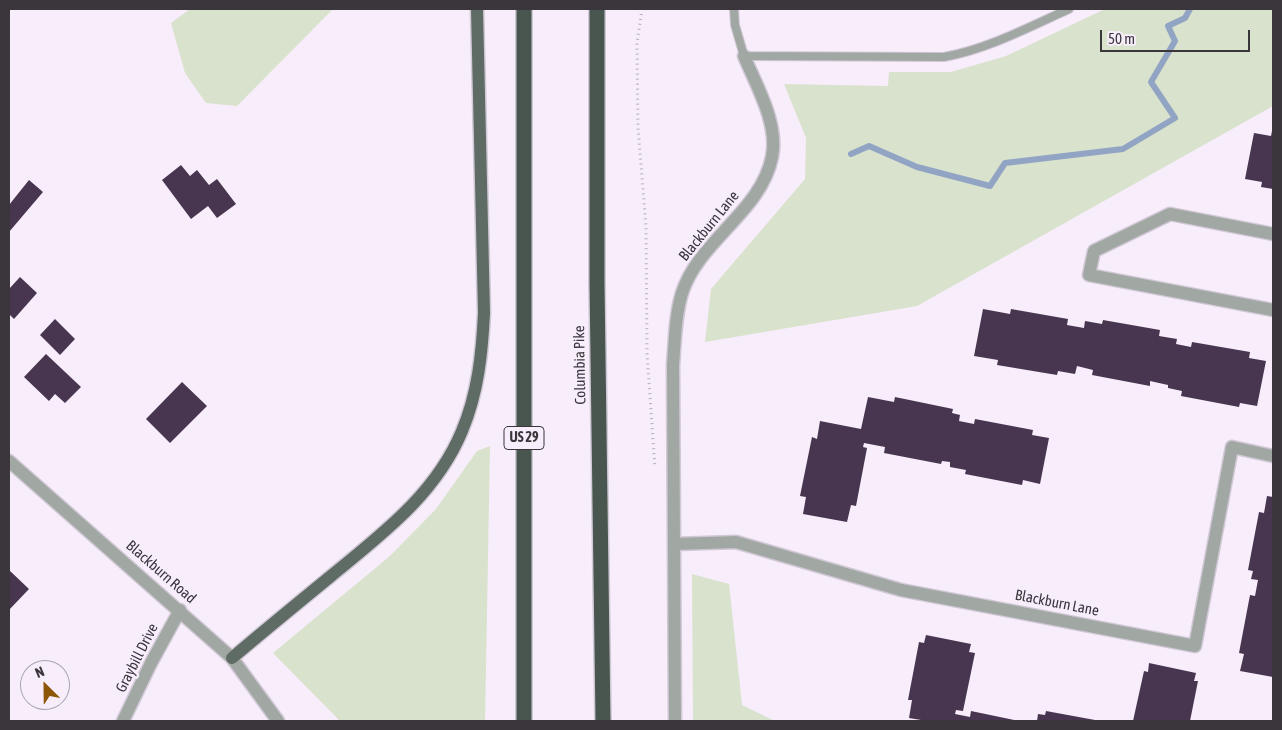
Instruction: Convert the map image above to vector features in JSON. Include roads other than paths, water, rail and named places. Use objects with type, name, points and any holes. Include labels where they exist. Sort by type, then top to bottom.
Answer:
[{"type":"highway","points":[[515,9],[524,155]]},
{"type":"highway","name":"US 29","points":[[524,9],[524,721]]},
{"type":"highway","name":"Columbia Pike","points":[[597,9],[597,292],[603,721]]},
{"type":"main road","points":[[232,658],[387,530],[418,501],[442,469],[462,432],[482,358],[484,313],[477,9]]},
{"type":"street","name":"Blackburn Lane","points":[[675,721],[673,365],[676,319],[682,292],[704,254],[751,200],[765,177],[772,157],[769,119],[744,56]]},
{"type":"street","points":[[1273,234],[1170,214],[1094,251],[1088,275],[1273,310]]},
{"type":"street","name":"Blackburn Lane","points":[[675,544],[736,542],[901,590],[1195,646],[1232,447],[1273,456]]},
{"type":"street","name":"Blackburn Road","points":[[9,461],[180,610],[232,658],[278,721]]},
{"type":"street","name":"Graybill Drive","points":[[124,721],[151,663],[180,610]]},
{"type":"lane","points":[[734,9],[735,25],[744,56],[944,57],[965,53],[989,45],[1069,9]]},
{"type":"waterway","points":[[851,154],[869,146],[917,167],[990,186],[1005,163],[1123,149],[1175,118],[1151,82],[1175,41],[1168,26],[1185,18],[1190,9]]}]
